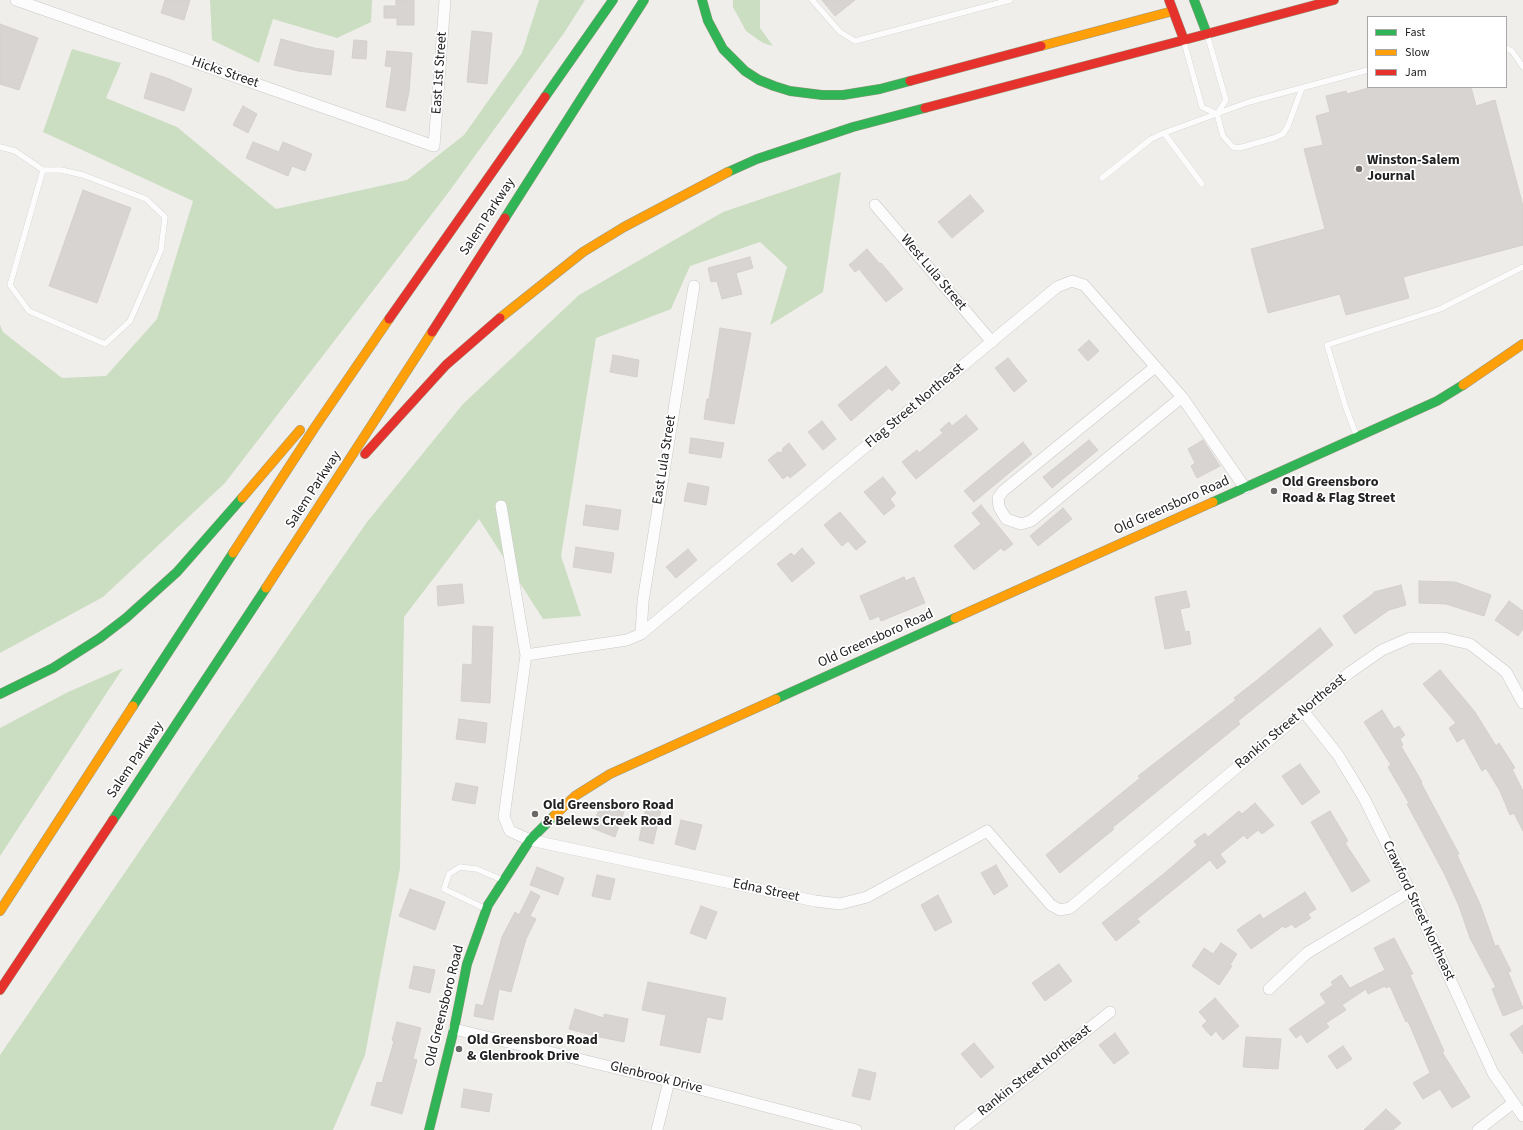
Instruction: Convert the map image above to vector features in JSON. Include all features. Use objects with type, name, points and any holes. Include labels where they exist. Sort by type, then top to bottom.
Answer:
[{"type":"main road","name":"Salem Parkway","points":[[0,911],[372,342],[613,0]]},
{"type":"main road","name":"Salem Parkway","points":[[0,990],[324,501],[644,0]]},
{"type":"main road","points":[[702,0],[714,35],[723,49],[745,71],[759,80],[790,91],[822,95],[843,95],[880,89],[1173,12],[1198,1],[1207,34]]},
{"type":"main road","points":[[1169,0],[1184,40]]},
{"type":"main road","points":[[324,501],[415,397],[479,335],[548,278],[583,252],[668,202],[738,168],[805,142],[861,125],[1334,0]]},
{"type":"main road","points":[[0,694],[36,677],[93,642],[126,618],[177,572],[240,503],[372,342]]},
{"type":"main road","name":"Old Greensboro Road","points":[[430,1130],[454,1029],[467,964],[487,909],[530,840],[575,796],[610,774],[1437,401],[1506,357],[1523,344]]},
{"type":"street","name":"Hicks Street","points":[[16,0],[434,146]]},
{"type":"street","name":"East 1st Street","points":[[434,146],[445,0]]},
{"type":"street","name":"West Lula Street","points":[[874,205],[992,342]]},
{"type":"street","name":"Flag Street Northeast","points":[[526,655],[627,640],[641,634],[1058,287],[1072,281],[1084,285],[1182,397],[1245,488]]},
{"type":"street","name":"East Lula Street","points":[[641,634],[642,601],[694,286]]},
{"type":"street","points":[[1155,367],[1002,491],[998,498],[999,507],[1006,519],[1021,524],[1031,521],[1182,397]]},
{"type":"street","name":"Edna Street","points":[[501,506],[526,655],[504,817],[510,831],[530,840],[815,901],[840,904],[867,897],[987,831]]},
{"type":"street","name":"Rankin Street Northeast","points":[[987,831],[1051,905],[1060,910],[1070,908],[1304,712],[1349,672],[1382,650],[1410,638],[1444,638],[1470,644],[1506,672],[1523,703]]},
{"type":"street","name":"Crawford Street Northeast","points":[[1304,712],[1338,755],[1364,798],[1410,891],[1493,1073],[1512,1103],[1523,1116]]},
{"type":"street","points":[[1269,989],[1307,953],[1410,891]]},
{"type":"street","name":"Rankin Street Northeast","points":[[960,1130],[1110,1012]]},
{"type":"street","name":"Glenbrook Drive","points":[[454,1029],[669,1081],[856,1130]]},
{"type":"street","points":[[657,1130],[669,1081]]},
{"type":"street","points":[[1478,1130],[1512,1103]]},
{"type":"lane","points":[[812,0],[840,32],[855,41],[1007,0]]},
{"type":"lane","points":[[1207,34],[1226,100],[1217,114],[1223,136],[1233,147],[1239,148],[1283,134],[1288,126],[1302,88]]},
{"type":"lane","points":[[1184,40],[1202,107],[1217,114]]},
{"type":"lane","points":[[1507,48],[1512,51],[1523,67]]},
{"type":"lane","points":[[1102,178],[1151,139],[1164,133],[1249,102],[1367,70]]},
{"type":"lane","points":[[1164,133],[1202,184]]},
{"type":"lane","points":[[0,147],[15,151],[43,170],[61,170],[83,175],[146,199],[165,217],[162,250],[130,321],[105,344],[29,311],[10,285],[43,170]]},
{"type":"lane","points":[[1357,438],[1346,408],[1327,345],[1440,309],[1523,267]]},
{"type":"lane","points":[[487,909],[444,888],[449,874],[460,867],[477,869],[504,881]]},
{"type":"green space","points":[[210,0],[372,0],[371,22],[337,38],[273,19],[259,63],[212,40]]},
{"type":"green space","points":[[539,0],[585,0],[564,33],[448,193],[225,483],[103,597],[0,653],[0,325],[3,332],[62,378],[106,376],[157,319],[193,201],[43,132],[72,49],[121,63],[106,98],[177,127],[276,209],[407,180],[464,135],[522,53]]},
{"type":"green space","points":[[733,0],[760,0],[760,28],[773,46],[763,43],[746,31],[733,7]]},
{"type":"green space","points":[[841,172],[823,292],[770,325],[787,267],[760,242],[690,266],[671,309],[596,338],[561,556],[581,616],[543,619],[479,519],[404,617],[400,868],[365,1055],[333,1130],[0,1130],[0,1055],[367,522],[463,404],[579,295],[723,212]]},
{"type":"green space","points":[[123,668],[0,856],[0,728],[68,692]]},
{"type":"building","points":[[165,0],[190,0],[184,20],[161,13]]},
{"type":"building","points":[[396,0],[414,0],[414,25],[397,25],[397,18],[384,18],[384,6],[396,6]]},
{"type":"building","points":[[822,0],[855,0],[835,16]]},
{"type":"building","points":[[0,24],[38,38],[19,90],[0,84]]},
{"type":"building","points":[[472,31],[492,33],[487,84],[467,82]]},
{"type":"building","points":[[281,39],[314,48],[334,51],[331,75],[298,71],[274,65]]},
{"type":"building","points":[[354,40],[367,41],[366,59],[352,58]]},
{"type":"building","points":[[387,51],[412,53],[409,92],[405,111],[386,107],[392,67],[385,66]]},
{"type":"building","points":[[151,73],[192,89],[184,111],[144,98]]},
{"type":"building","points":[[1368,88],[1471,88],[1476,106],[1495,100],[1523,206],[1523,245],[1403,277],[1409,298],[1346,315],[1340,294],[1268,313],[1251,249],[1325,229],[1304,149],[1323,145],[1316,116],[1330,112],[1326,96],[1346,91],[1347,94]]},
{"type":"building","points":[[243,106],[257,114],[248,133],[233,125]]},
{"type":"building","points":[[253,142],[279,152],[283,142],[312,154],[305,171],[292,166],[288,176],[246,158]]},
{"type":"building","points":[[83,190],[131,208],[97,303],[49,286]]},
{"type":"building","points":[[970,195],[984,211],[952,238],[938,222]]},
{"type":"building","points":[[867,249],[903,289],[886,302],[859,269],[855,272],[849,265]]},
{"type":"building","points":[[750,257],[753,268],[736,273],[742,294],[722,299],[717,281],[711,282],[708,268]]},
{"type":"building","points":[[720,328],[751,333],[734,424],[704,419],[707,399],[709,399]]},
{"type":"building","points":[[1089,340],[1099,351],[1088,361],[1078,350]]},
{"type":"building","points":[[613,355],[639,360],[637,377],[610,372]]},
{"type":"building","points":[[1008,358],[1027,381],[1014,392],[995,368]]},
{"type":"building","points":[[886,366],[900,383],[892,391],[889,388],[851,421],[838,405]]},
{"type":"building","points":[[966,415],[978,429],[916,479],[902,462],[917,450],[919,453],[943,433],[940,430],[949,422],[952,426]]},
{"type":"building","points":[[822,421],[836,439],[823,450],[808,432]]},
{"type":"building","points":[[691,438],[724,443],[721,458],[689,453]]},
{"type":"building","points":[[1089,440],[1098,450],[1052,488],[1043,477]]},
{"type":"building","points":[[1203,440],[1220,466],[1197,478],[1191,466],[1195,463],[1188,449]]},
{"type":"building","points":[[1023,442],[1032,454],[974,502],[964,491]]},
{"type":"building","points":[[789,443],[806,465],[790,478],[788,475],[783,479],[768,460],[778,452],[782,453],[783,448]]},
{"type":"building","points":[[883,477],[896,493],[890,499],[895,506],[884,515],[864,492]]},
{"type":"building","points":[[688,483],[709,487],[706,505],[684,501]]},
{"type":"building","points":[[586,505],[621,510],[618,530],[583,525]]},
{"type":"building","points":[[981,505],[1013,544],[1004,551],[1001,548],[974,570],[954,546],[981,524],[972,513]]},
{"type":"building","points":[[1063,508],[1072,519],[1038,546],[1030,536]]},
{"type":"building","points":[[840,512],[866,542],[856,550],[848,541],[842,546],[824,525]]},
{"type":"building","points":[[576,547],[614,553],[611,573],[573,567]]},
{"type":"building","points":[[802,548],[815,563],[792,582],[777,564],[791,553],[794,556]]},
{"type":"building","points":[[688,549],[697,560],[676,578],[666,567]]},
{"type":"building","points":[[904,577],[906,581],[914,577],[925,603],[881,621],[879,616],[870,620],[860,596]]},
{"type":"building","points":[[1419,581],[1455,582],[1491,595],[1484,616],[1446,604],[1419,603]]},
{"type":"building","points":[[462,584],[464,603],[438,606],[437,586]]},
{"type":"building","points":[[1401,585],[1406,605],[1389,610],[1355,634],[1343,616],[1374,592]]},
{"type":"building","points":[[1186,591],[1190,607],[1180,609],[1185,632],[1189,631],[1191,644],[1165,649],[1155,597]]},
{"type":"building","points":[[1509,601],[1523,611],[1523,629],[1518,636],[1495,620]]},
{"type":"building","points":[[473,626],[493,627],[490,703],[461,701],[463,664],[472,665]]},
{"type":"building","points":[[1320,628],[1333,645],[1238,721],[1240,724],[1112,828],[1114,829],[1060,873],[1046,855],[1140,778],[1138,776],[1236,700],[1234,698]]},
{"type":"building","points":[[1440,670],[1475,712],[1496,746],[1499,743],[1515,768],[1512,769],[1523,791],[1523,831],[1514,813],[1510,815],[1500,791],[1486,768],[1482,771],[1464,738],[1457,742],[1449,728],[1456,723],[1423,684]]},
{"type":"building","points":[[1382,710],[1394,729],[1399,726],[1405,735],[1400,739],[1403,745],[1401,746],[1422,782],[1421,783],[1459,854],[1457,855],[1480,904],[1495,946],[1498,945],[1511,971],[1508,972],[1523,1008],[1503,1016],[1492,989],[1496,987],[1470,938],[1459,906],[1445,875],[1407,804],[1409,803],[1388,767],[1391,765],[1364,722]]},
{"type":"building","points":[[459,719],[487,723],[485,743],[456,739]]},
{"type":"building","points":[[1300,764],[1320,792],[1302,805],[1282,776]]},
{"type":"building","points":[[456,783],[478,787],[475,804],[452,800]]},
{"type":"building","points":[[1255,803],[1274,825],[1262,834],[1258,830],[1247,839],[1244,835],[1220,854],[1226,862],[1217,869],[1210,860],[1137,919],[1140,922],[1116,941],[1102,923],[1197,845],[1194,841],[1205,833],[1208,837],[1239,811],[1242,814]]},
{"type":"building","points":[[601,804],[624,812],[615,837],[592,828]]},
{"type":"building","points":[[646,807],[661,810],[653,844],[639,840]]},
{"type":"building","points":[[1330,811],[1348,841],[1345,843],[1370,881],[1352,892],[1311,822]]},
{"type":"building","points":[[681,820],[702,825],[695,850],[675,844]]},
{"type":"building","points":[[996,865],[1008,886],[994,895],[981,873]]},
{"type":"building","points":[[537,867],[564,878],[558,895],[530,885]]},
{"type":"building","points":[[597,875],[615,879],[610,900],[592,896]]},
{"type":"building","points":[[410,889],[445,902],[435,930],[399,916]]},
{"type":"building","points":[[531,891],[540,896],[530,916],[536,919],[526,939],[511,992],[499,989],[493,1020],[474,1016],[476,1004],[483,1006],[502,937],[515,912],[519,915]]},
{"type":"building","points":[[1305,892],[1316,909],[1308,914],[1311,918],[1295,928],[1292,924],[1285,928],[1283,926],[1251,949],[1237,930],[1260,914],[1263,919]]},
{"type":"building","points":[[938,895],[952,922],[935,931],[921,905]]},
{"type":"building","points":[[701,906],[717,912],[706,939],[690,933]]},
{"type":"building","points":[[1394,938],[1413,974],[1410,975],[1444,1051],[1442,1052],[1470,1097],[1452,1108],[1440,1089],[1423,1099],[1413,1083],[1430,1073],[1408,1021],[1406,1022],[1390,986],[1386,988],[1385,986],[1368,994],[1366,989],[1342,1005],[1346,1010],[1326,1023],[1329,1027],[1307,1043],[1301,1034],[1296,1038],[1289,1029],[1326,1003],[1320,994],[1333,985],[1331,982],[1341,975],[1350,988],[1385,970],[1374,948]]},
{"type":"building","points":[[1221,943],[1237,954],[1230,965],[1232,966],[1219,985],[1192,966],[1204,948],[1213,954]]},
{"type":"building","points":[[1059,964],[1072,981],[1045,1001],[1032,983]]},
{"type":"building","points":[[414,966],[435,970],[430,993],[409,988]]},
{"type":"building","points":[[648,982],[726,998],[722,1020],[707,1017],[700,1053],[660,1045],[666,1015],[642,1010]]},
{"type":"building","points":[[1215,998],[1239,1026],[1223,1040],[1216,1031],[1211,1036],[1202,1026],[1207,1021],[1199,1012]]},
{"type":"building","points":[[575,1009],[604,1018],[604,1014],[628,1019],[624,1042],[569,1029]]},
{"type":"building","points":[[397,1022],[421,1028],[413,1059],[417,1060],[402,1114],[371,1105],[377,1082],[382,1083],[394,1041],[392,1040]]},
{"type":"building","points":[[1523,1025],[1523,1054],[1510,1034]]},
{"type":"building","points":[[1115,1033],[1129,1053],[1114,1064],[1099,1045]]},
{"type":"building","points":[[1246,1037],[1281,1039],[1278,1069],[1243,1067]]},
{"type":"building","points":[[974,1043],[994,1067],[981,1078],[961,1054]]},
{"type":"building","points":[[1343,1046],[1352,1059],[1337,1069],[1328,1056]]},
{"type":"building","points":[[859,1069],[876,1073],[870,1100],[852,1096]]},
{"type":"building","points":[[464,1089],[492,1094],[489,1112],[461,1107]]},
{"type":"building","points":[[1386,1109],[1401,1123],[1393,1130],[1364,1130]]},
{"type":"traffic: fast","points":[[545,97],[613,0]]},
{"type":"traffic: fast","points":[[505,218],[644,0]]},
{"type":"traffic: fast","points":[[702,0],[708,21],[723,49],[745,71],[759,80],[774,86],[790,91],[822,95],[843,95],[880,89],[910,81]]},
{"type":"traffic: fast","points":[[1194,0],[1207,34]]},
{"type":"traffic: fast","points":[[728,172],[757,159],[853,127],[925,108]]},
{"type":"traffic: fast","points":[[1213,502],[1437,401],[1463,385]]},
{"type":"traffic: fast","points":[[0,694],[53,668],[100,638],[126,618],[177,572],[242,498]]},
{"type":"traffic: fast","points":[[133,706],[233,553]]},
{"type":"traffic: fast","points":[[113,820],[266,588]]},
{"type":"traffic: fast","points":[[776,699],[955,618]]},
{"type":"traffic: fast","points":[[429,1130],[454,1029],[467,964],[488,905],[530,840],[554,816]]},
{"type":"traffic: slow","points":[[1041,46],[1173,11]]},
{"type":"traffic: slow","points":[[500,318],[583,252],[624,227],[728,172]]},
{"type":"traffic: slow","points":[[233,553],[315,427],[389,319]]},
{"type":"traffic: slow","points":[[266,588],[432,332]]},
{"type":"traffic: slow","points":[[1463,385],[1523,344]]},
{"type":"traffic: slow","points":[[242,498],[300,430]]},
{"type":"traffic: slow","points":[[955,618],[1213,502]]},
{"type":"traffic: slow","points":[[554,816],[575,796],[610,774],[776,699]]},
{"type":"traffic: slow","points":[[0,911],[133,706]]},
{"type":"traffic: jam","points":[[1169,0],[1184,40],[1334,0]]},
{"type":"traffic: jam","points":[[925,108],[1184,40]]},
{"type":"traffic: jam","points":[[910,81],[1041,46]]},
{"type":"traffic: jam","points":[[389,319],[545,97]]},
{"type":"traffic: jam","points":[[432,332],[505,218]]},
{"type":"traffic: jam","points":[[365,454],[446,365],[500,318]]},
{"type":"traffic: jam","points":[[0,990],[113,820]]},
{"type":"place","name":"Winston-Salem Journal","points":[[1359,169]]},
{"type":"place","name":"Old Greensboro Road & Flag Street","points":[[1274,491]]},
{"type":"place","name":"Old Greensboro Road & Belews Creek Road","points":[[535,814]]},
{"type":"place","name":"Old Greensboro Road & Glenbrook Drive","points":[[459,1049]]}]
